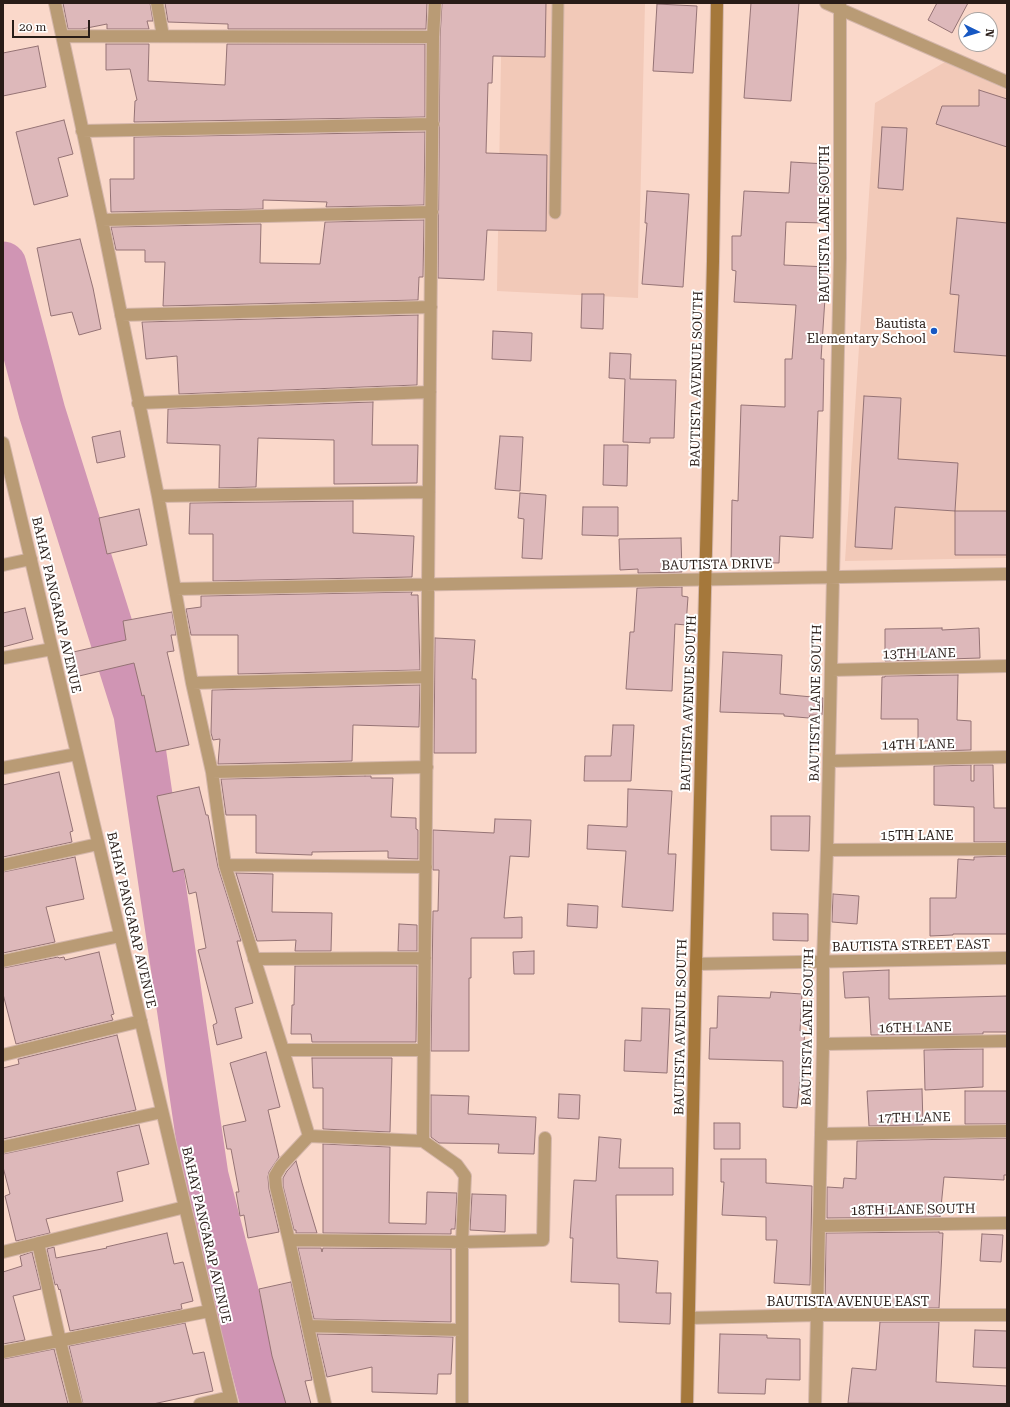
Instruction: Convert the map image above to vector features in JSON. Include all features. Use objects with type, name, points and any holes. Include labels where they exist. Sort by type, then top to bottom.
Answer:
[{"type":"street","points":[[55,3],[102,220],[158,496],[192,683],[212,772],[225,865],[309,1136]]},
{"type":"street","points":[[157,3],[163,36]]},
{"type":"street","points":[[423,1141],[433,37],[435,3]]},
{"type":"street","name":"BAUTISTA AVENUE SOUTH","points":[[687,1404],[713,261],[717,3]]},
{"type":"street","points":[[826,3],[840,6],[1007,82]]},
{"type":"street","name":"BAUTISTA LANE SOUTH","points":[[815,1404],[823,1044],[822,961],[827,850],[840,258],[840,6]]},
{"type":"street","points":[[62,36],[433,37]]},
{"type":"street","points":[[82,131],[433,124]]},
{"type":"street","points":[[102,220],[432,212]]},
{"type":"street","points":[[121,315],[431,307]]},
{"type":"street","points":[[138,403],[430,392]]},
{"type":"street","name":"BAHAY PANGARAP AVENUE","points":[[3,443],[7,476],[31,559],[231,1401]]},
{"type":"street","points":[[158,496],[429,492]]},
{"type":"street","points":[[3,565],[31,559]]},
{"type":"street","name":"BAUTISTA DRIVE","points":[[175,589],[1007,574]]},
{"type":"street","points":[[3,658],[52,649]]},
{"type":"street","name":"13TH LANE","points":[[831,670],[1007,666]]},
{"type":"street","points":[[192,683],[427,677]]},
{"type":"street","points":[[3,768],[77,754]]},
{"type":"street","name":"14TH LANE","points":[[829,761],[1007,757]]},
{"type":"street","points":[[212,772],[427,767]]},
{"type":"street","points":[[3,865],[98,844]]},
{"type":"street","name":"15TH LANE","points":[[827,850],[1007,849]]},
{"type":"street","points":[[225,865],[426,866]]},
{"type":"street","points":[[3,961],[120,936]]},
{"type":"street","points":[[254,959],[425,958]]},
{"type":"street","name":"BAUTISTA STREET EAST","points":[[696,964],[1007,958]]},
{"type":"street","points":[[3,1055],[141,1021]]},
{"type":"street","name":"16TH LANE","points":[[823,1044],[1007,1041]]},
{"type":"street","points":[[283,1050],[424,1050]]},
{"type":"street","points":[[3,1147],[162,1112]]},
{"type":"street","name":"17TH LANE","points":[[821,1134],[1007,1131]]},
{"type":"street","points":[[325,1404],[290,1240],[276,1187],[275,1176],[281,1166],[309,1136],[423,1141],[457,1165],[465,1176],[462,1242],[462,1404]]},
{"type":"street","points":[[290,1240],[462,1242],[543,1240],[545,1138]]},
{"type":"street","points":[[3,1252],[184,1207]]},
{"type":"street","name":"18TH LANE SOUTH","points":[[819,1226],[1007,1223]]},
{"type":"street","points":[[38,1243],[76,1404]]},
{"type":"street","points":[[3,1352],[209,1311]]},
{"type":"street","name":"BAUTISTA AVENUE EAST","points":[[689,1318],[817,1315],[1007,1315]]},
{"type":"street","points":[[308,1326],[462,1330]]},
{"type":"street","points":[[200,1404],[231,1401]]},
{"type":"lane","points":[[555,214],[558,3]]},
{"type":"shaded area","points":[[502,3],[645,3],[638,298],[497,291]]},
{"type":"shaded area","name":"Bautista Elementary School","points":[[945,62],[1007,90],[1007,558],[845,561],[875,103]]},
{"type":"building","points":[[63,3],[150,3],[153,21],[147,21],[149,29],[107,29],[107,24],[82,29],[68,29]]},
{"type":"building","points":[[165,3],[427,3],[426,29],[228,29],[228,24],[168,22]]},
{"type":"building","points":[[442,3],[546,3],[545,57],[493,56],[492,83],[488,83],[486,153],[547,155],[546,231],[487,230],[484,280],[438,278],[440,37]]},
{"type":"building","points":[[751,3],[799,3],[791,101],[744,98]]},
{"type":"building","points":[[937,3],[968,3],[963,12],[958,12],[958,22],[952,33],[928,20]]},
{"type":"building","points":[[657,4],[697,6],[693,73],[653,71]]},
{"type":"building","points":[[106,44],[149,44],[148,81],[225,85],[227,44],[425,44],[425,117],[134,122],[135,101],[137,100],[130,69],[106,70]]},
{"type":"building","points":[[38,46],[46,87],[3,96],[3,53]]},
{"type":"building","points":[[979,90],[1007,99],[1007,147],[936,124],[942,106],[979,106]]},
{"type":"building","points":[[64,120],[73,154],[58,158],[68,196],[34,205],[16,132]]},
{"type":"building","points":[[882,127],[907,128],[903,190],[878,188]]},
{"type":"building","points":[[425,132],[424,205],[326,207],[327,202],[263,200],[263,209],[111,212],[110,179],[134,179],[134,137]]},
{"type":"building","points":[[791,162],[826,164],[824,223],[786,222],[784,265],[828,267],[827,298],[825,298],[821,359],[824,359],[823,411],[818,411],[813,538],[780,536],[779,563],[731,562],[732,500],[738,501],[741,405],[785,407],[785,359],[792,359],[796,305],[734,302],[736,271],[732,270],[732,236],[741,236],[744,191],[789,193]]},
{"type":"building","points":[[647,191],[689,194],[683,287],[642,284],[647,223],[645,223]]},
{"type":"building","points":[[957,218],[1007,223],[1007,356],[954,352],[959,295],[950,294]]},
{"type":"building","points":[[424,220],[423,277],[419,277],[418,300],[163,306],[165,262],[145,262],[145,250],[116,250],[111,227],[261,224],[260,263],[320,264],[325,222]]},
{"type":"building","points":[[80,239],[93,288],[101,329],[79,335],[72,312],[51,316],[37,248]]},
{"type":"building","points":[[582,294],[604,294],[603,329],[581,328]]},
{"type":"building","points":[[418,315],[417,385],[179,394],[177,356],[146,359],[142,322]]},
{"type":"building","points":[[493,331],[532,333],[531,361],[492,359]]},
{"type":"building","points":[[610,353],[631,354],[630,379],[676,380],[674,438],[650,438],[650,443],[623,442],[625,379],[609,378]]},
{"type":"building","points":[[864,396],[901,398],[898,459],[958,463],[955,511],[895,507],[892,549],[855,547]]},
{"type":"building","points":[[373,402],[372,445],[418,445],[417,483],[334,484],[334,440],[258,438],[256,487],[219,488],[220,445],[167,443],[168,409]]},
{"type":"building","points":[[120,431],[125,457],[97,463],[92,437]]},
{"type":"building","points":[[500,436],[523,437],[520,491],[495,489]]},
{"type":"building","points":[[604,445],[628,445],[627,486],[603,485]]},
{"type":"building","points":[[520,493],[546,495],[542,559],[522,558],[524,519],[518,518]]},
{"type":"building","points":[[353,501],[353,533],[414,536],[412,577],[213,581],[213,534],[189,534],[190,503]]},
{"type":"building","points":[[583,507],[618,507],[618,536],[582,535]]},
{"type":"building","points":[[139,509],[147,545],[107,554],[99,518]]},
{"type":"building","points":[[955,511],[1007,511],[1007,555],[955,555]]},
{"type":"building","points":[[681,538],[682,572],[638,573],[638,569],[620,570],[619,539]]},
{"type":"building","points":[[682,587],[682,596],[688,597],[686,625],[675,624],[672,691],[626,689],[630,632],[634,632],[637,588]]},
{"type":"building","points":[[412,592],[411,595],[418,595],[420,670],[238,674],[238,635],[191,635],[186,609],[201,607],[201,596]]},
{"type":"building","points":[[25,608],[33,639],[3,647],[3,613]]},
{"type":"building","points":[[172,612],[176,635],[171,635],[174,651],[167,652],[189,745],[156,752],[144,695],[142,696],[134,663],[75,677],[69,653],[126,640],[123,621]]},
{"type":"building","points":[[942,628],[942,630],[979,628],[980,658],[885,661],[885,629]]},
{"type":"building","points":[[435,638],[475,640],[472,679],[476,679],[476,753],[434,753]]},
{"type":"building","points":[[723,652],[782,655],[780,694],[823,698],[822,715],[810,715],[809,718],[784,716],[784,714],[720,712]]},
{"type":"building","points":[[958,675],[957,720],[971,721],[971,750],[934,751],[934,741],[918,741],[918,719],[881,719],[882,677]]},
{"type":"building","points":[[420,685],[419,727],[353,725],[352,761],[218,764],[220,739],[213,740],[211,733],[212,690]]},
{"type":"building","points":[[613,725],[634,725],[631,781],[584,781],[585,756],[611,756]]},
{"type":"building","points":[[971,765],[971,781],[974,781],[974,765],[993,765],[994,808],[1007,808],[1007,842],[974,842],[974,807],[934,805],[934,766]]},
{"type":"building","points":[[59,772],[73,831],[70,832],[72,842],[3,857],[3,785]]},
{"type":"building","points":[[371,776],[371,778],[393,778],[391,817],[416,818],[416,829],[418,830],[418,859],[388,858],[388,851],[312,852],[312,855],[256,853],[256,815],[226,815],[221,779]]},
{"type":"building","points":[[199,787],[206,815],[208,815],[218,867],[241,941],[237,941],[253,1003],[235,1008],[242,1038],[217,1045],[213,1025],[217,1023],[198,950],[206,948],[196,892],[189,894],[184,869],[173,872],[157,796]]},
{"type":"building","points":[[628,789],[672,791],[668,854],[676,854],[673,911],[622,907],[626,851],[587,849],[588,825],[627,827]]},
{"type":"building","points":[[771,816],[810,816],[809,851],[771,850]]},
{"type":"building","points":[[495,819],[531,820],[529,857],[510,856],[504,918],[522,917],[522,938],[471,938],[471,978],[469,978],[469,1051],[431,1051],[433,911],[438,911],[439,870],[433,870],[433,830],[494,833]]},
{"type":"building","points":[[1007,856],[1007,934],[953,934],[930,936],[930,898],[956,898],[958,859],[974,860],[974,857]]},
{"type":"building","points":[[75,857],[84,899],[46,907],[55,942],[3,953],[3,872]]},
{"type":"building","points":[[236,873],[273,874],[272,912],[332,913],[331,951],[295,951],[296,940],[257,941]]},
{"type":"building","points":[[833,894],[859,896],[857,924],[832,922]]},
{"type":"building","points":[[568,904],[598,906],[597,928],[567,926]]},
{"type":"building","points":[[773,913],[808,914],[808,941],[773,940]]},
{"type":"building","points":[[399,924],[417,925],[417,951],[398,951]]},
{"type":"building","points":[[534,951],[534,974],[514,974],[513,952]]},
{"type":"building","points":[[99,952],[114,1014],[111,1015],[113,1020],[16,1044],[3,994],[3,968],[58,957],[64,957],[65,960]]},
{"type":"building","points":[[295,966],[417,966],[416,1042],[312,1042],[311,1034],[291,1034],[292,1005],[294,1005]]},
{"type":"building","points":[[889,970],[889,999],[1007,996],[1007,1032],[983,1032],[983,1034],[871,1035],[869,997],[845,998],[843,972]]},
{"type":"building","points":[[771,992],[802,994],[800,1031],[805,1032],[797,1108],[783,1107],[783,1061],[709,1059],[710,1028],[717,1028],[718,996],[770,998]]},
{"type":"building","points":[[642,1008],[670,1009],[667,1073],[624,1071],[625,1040],[641,1041]]},
{"type":"building","points":[[117,1035],[136,1110],[3,1139],[3,1068],[19,1064],[18,1059]]},
{"type":"building","points":[[983,1049],[983,1087],[925,1090],[924,1050]]},
{"type":"building","points":[[266,1052],[280,1107],[268,1110],[279,1157],[269,1172],[268,1177],[269,1189],[279,1232],[248,1238],[244,1215],[240,1216],[236,1192],[239,1192],[231,1149],[227,1149],[223,1126],[246,1121],[230,1063]]},
{"type":"building","points":[[312,1058],[392,1058],[390,1132],[323,1129],[323,1088],[313,1088]]},
{"type":"building","points":[[922,1089],[923,1125],[869,1126],[867,1091]]},
{"type":"building","points":[[965,1091],[1007,1091],[1007,1124],[965,1124]]},
{"type":"building","points":[[559,1094],[580,1095],[579,1119],[558,1118]]},
{"type":"building","points":[[431,1095],[469,1096],[468,1114],[536,1117],[534,1154],[498,1153],[499,1144],[439,1143],[431,1137]]},
{"type":"building","points":[[714,1123],[740,1123],[740,1149],[714,1149]]},
{"type":"building","points":[[139,1125],[149,1164],[117,1172],[123,1201],[46,1219],[50,1233],[16,1241],[5,1196],[10,1194],[3,1167],[3,1154]]},
{"type":"building","points":[[599,1137],[621,1139],[619,1168],[673,1168],[673,1195],[616,1195],[617,1258],[658,1261],[656,1293],[671,1293],[670,1324],[619,1322],[619,1284],[571,1282],[573,1238],[570,1238],[574,1180],[596,1181]]},
{"type":"building","points":[[1007,1138],[1007,1175],[1004,1175],[1004,1180],[944,1177],[940,1217],[827,1218],[827,1187],[843,1188],[844,1178],[856,1179],[857,1141]]},
{"type":"building","points":[[323,1144],[390,1147],[389,1223],[426,1224],[427,1192],[457,1193],[455,1229],[451,1229],[451,1234],[323,1233]]},
{"type":"building","points":[[721,1159],[766,1159],[766,1183],[812,1186],[810,1285],[774,1283],[777,1240],[766,1240],[766,1217],[722,1215],[724,1182],[721,1182]]},
{"type":"building","points":[[296,1161],[317,1233],[296,1233],[296,1230],[294,1230],[283,1186],[283,1178]]},
{"type":"building","points":[[472,1194],[506,1195],[505,1232],[470,1230]]},
{"type":"building","points":[[167,1233],[174,1264],[183,1262],[193,1301],[181,1304],[182,1309],[70,1331],[60,1289],[59,1290],[57,1284],[55,1285],[47,1249],[54,1247],[56,1258],[107,1248],[106,1247]]},
{"type":"building","points":[[826,1233],[943,1233],[939,1308],[825,1308]]},
{"type":"building","points":[[982,1234],[1003,1235],[1001,1262],[980,1261]]},
{"type":"building","points":[[298,1248],[321,1248],[322,1252],[323,1248],[451,1249],[451,1322],[314,1319]]},
{"type":"building","points":[[32,1252],[41,1289],[13,1296],[25,1340],[3,1344],[3,1272],[22,1266],[20,1256]]},
{"type":"building","points":[[291,1282],[312,1380],[305,1381],[311,1404],[286,1404],[272,1356],[259,1289]]},
{"type":"building","points":[[880,1322],[939,1322],[936,1382],[1007,1386],[1007,1404],[848,1403],[852,1368],[876,1370]]},
{"type":"building","points":[[185,1323],[193,1354],[204,1352],[213,1391],[153,1404],[83,1404],[69,1346]]},
{"type":"building","points":[[975,1330],[1007,1331],[1007,1368],[973,1367]]},
{"type":"building","points":[[317,1334],[453,1337],[451,1374],[438,1374],[437,1394],[372,1392],[372,1367],[327,1377]]},
{"type":"building","points":[[720,1334],[767,1335],[767,1338],[800,1339],[800,1380],[766,1379],[765,1394],[718,1393]]},
{"type":"building","points":[[54,1349],[68,1404],[3,1404],[3,1359]]},
{"type":"waterway","points":[[3,265],[42,412],[137,714],[205,1176],[264,1404]]},
{"type":"place","name":"Bautista Elementary School","points":[[934,331]]}]
